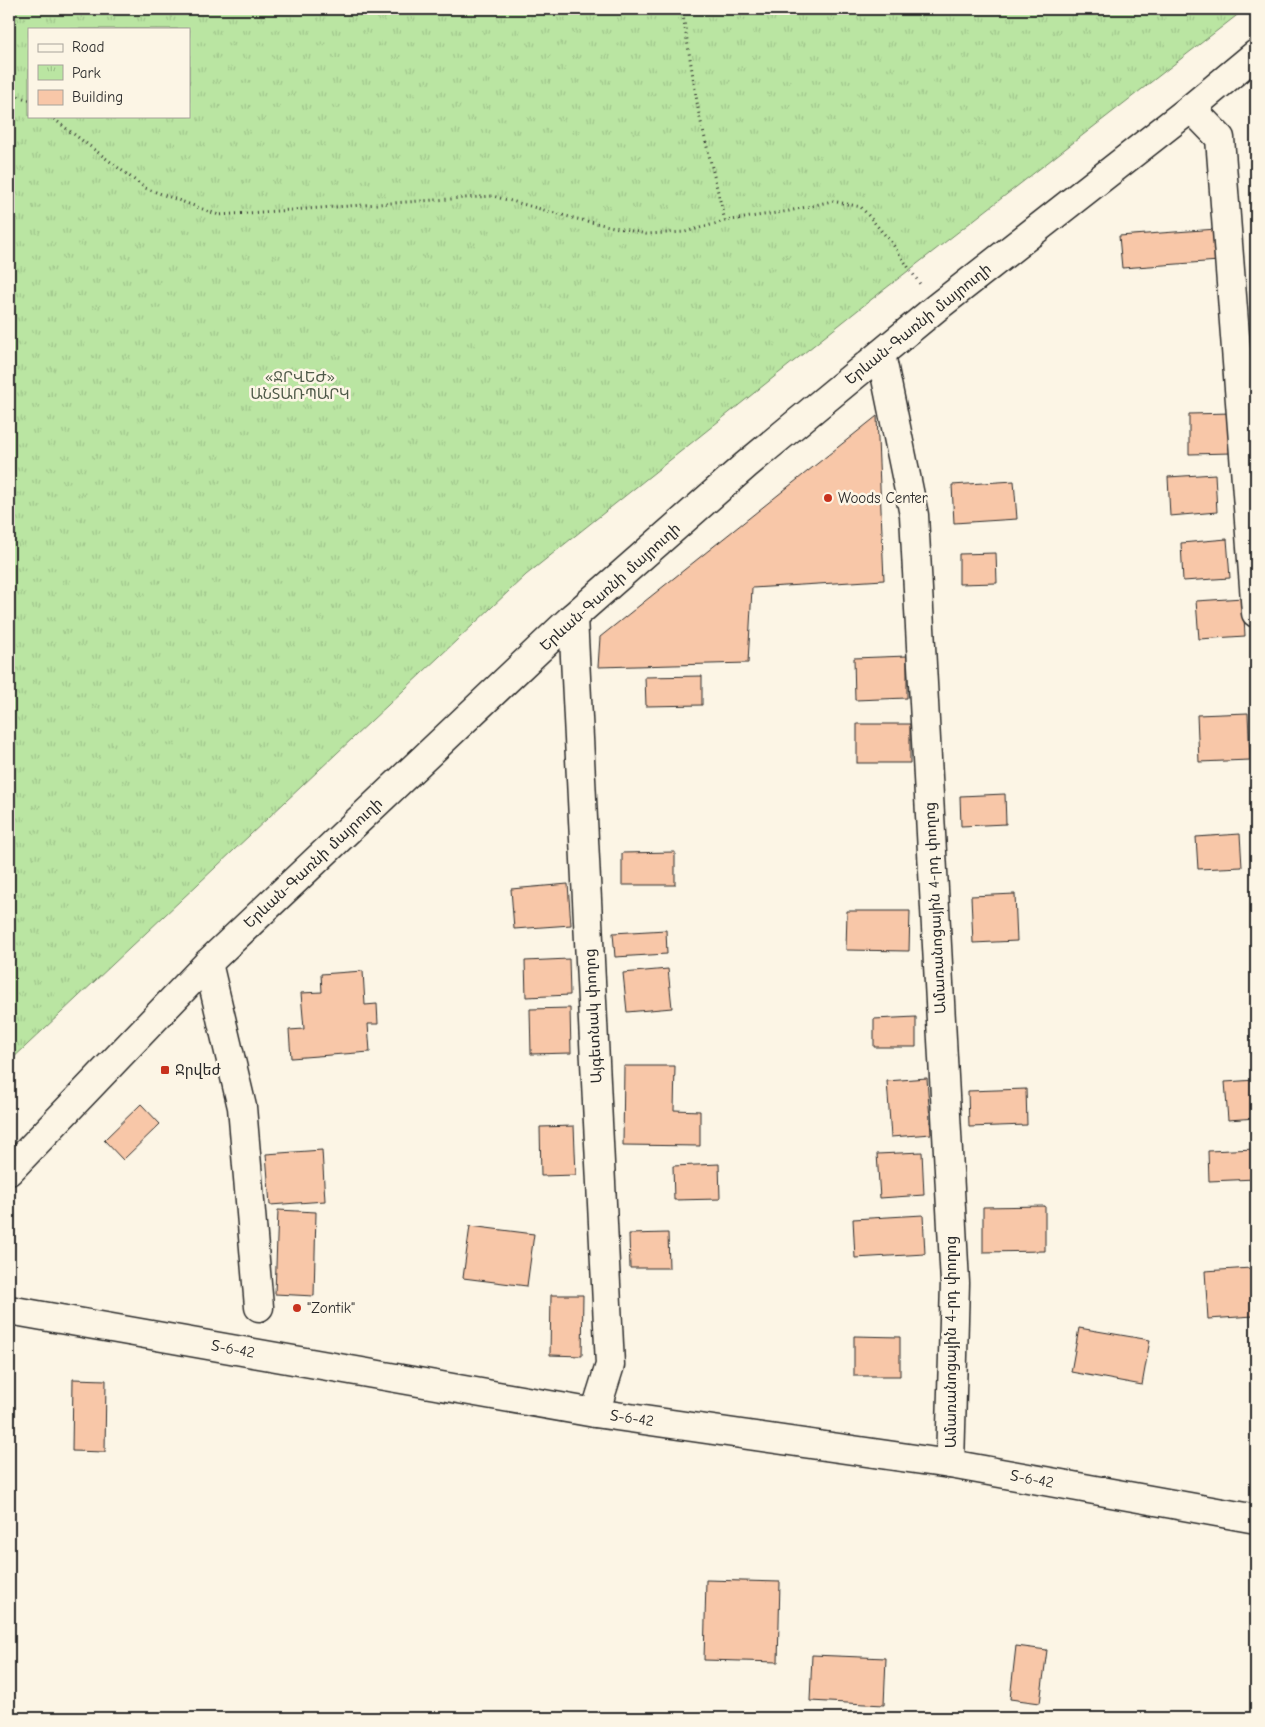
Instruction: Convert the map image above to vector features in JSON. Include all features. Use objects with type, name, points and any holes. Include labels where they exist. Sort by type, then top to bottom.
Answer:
[{"type":"main road","name":"Երևան-Գառնի մայրուղի","points":[[10,1171],[208,963],[574,617],[746,465],[936,308],[1191,108],[1256,54]]},
{"type":"main road","points":[[1191,108],[1220,138],[1256,613]]},
{"type":"main road","name":"Ամառանոցային 4-րդ փողոց","points":[[881,354],[914,515],[955,1283],[950,1464]]},
{"type":"main road","name":"Այգետնակ փողոց","points":[[574,617],[610,1365],[595,1413]]},
{"type":"main road","points":[[208,963],[242,1107],[259,1307]]},
{"type":"main road","name":"Տ-6-42","points":[[9,1310],[595,1413],[950,1464],[1256,1519]]},
{"type":"path","points":[[682,9],[699,114],[724,220]]},
{"type":"path","points":[[9,93],[28,100]]},
{"type":"path","points":[[53,118],[145,188],[219,215],[493,196],[576,219],[646,234],[685,232],[724,220],[790,212],[832,201],[861,207],[891,242],[936,308]]},
{"type":"green space","name":"«ՋՐՎԵԺ» ԱՆՏԱՌՊԱՐԿ","points":[[9,9],[1245,9],[863,306],[526,575],[9,1062]]},
{"type":"building","points":[[1217,229],[1219,261],[1122,268],[1119,236]]},
{"type":"building","points":[[1232,413],[1232,453],[1189,454],[1189,414]]},
{"type":"building","name":"Woods Center","points":[[877,416],[884,580],[752,588],[748,663],[598,667],[600,637]]},
{"type":"building","points":[[1215,474],[1217,512],[1170,516],[1168,477]]},
{"type":"building","points":[[1014,481],[1017,519],[954,523],[952,485]]},
{"type":"building","points":[[1227,539],[1230,578],[1183,581],[1181,543]]},
{"type":"building","points":[[996,553],[997,583],[959,584],[959,554]]},
{"type":"building","points":[[1243,598],[1245,636],[1199,639],[1196,601]]},
{"type":"building","points":[[907,656],[907,698],[855,700],[854,658]]},
{"type":"building","points":[[702,676],[702,705],[646,706],[645,677]]},
{"type":"building","points":[[1248,713],[1250,760],[1199,762],[1197,715]]},
{"type":"building","points":[[857,724],[910,724],[910,763],[857,763]]},
{"type":"building","points":[[1005,794],[1006,824],[961,826],[960,796]]},
{"type":"building","points":[[1240,834],[1242,867],[1198,869],[1196,837]]},
{"type":"building","points":[[675,852],[675,885],[622,885],[622,853]]},
{"type":"building","points":[[568,884],[571,925],[514,929],[511,889]]},
{"type":"building","points":[[1015,894],[1017,941],[973,943],[971,896]]},
{"type":"building","points":[[847,911],[910,911],[909,951],[846,950]]},
{"type":"building","points":[[666,930],[667,954],[615,957],[613,933]]},
{"type":"building","points":[[569,959],[570,995],[526,997],[525,961]]},
{"type":"building","points":[[668,969],[672,1008],[627,1012],[623,973]]},
{"type":"building","points":[[363,971],[365,1005],[377,1004],[378,1024],[368,1024],[370,1052],[291,1058],[289,1030],[304,1029],[301,993],[322,992],[321,974]]},
{"type":"building","points":[[570,1008],[571,1053],[531,1054],[530,1009]]},
{"type":"building","points":[[916,1017],[916,1047],[874,1047],[874,1019]]},
{"type":"building","points":[[624,1066],[675,1066],[674,1110],[700,1111],[700,1146],[623,1145]]},
{"type":"building","points":[[927,1078],[931,1134],[891,1137],[887,1081]]},
{"type":"building","points":[[1256,1080],[1256,1118],[1228,1120],[1225,1082]]},
{"type":"building","points":[[1026,1089],[1027,1125],[969,1127],[968,1091]]},
{"type":"building","points":[[141,1104],[160,1124],[123,1160],[104,1140]]},
{"type":"building","points":[[574,1126],[576,1175],[541,1176],[540,1127]]},
{"type":"building","points":[[1256,1149],[1256,1179],[1209,1181],[1208,1151]]},
{"type":"building","points":[[322,1150],[325,1201],[270,1205],[266,1154]]},
{"type":"building","points":[[922,1152],[924,1195],[880,1198],[877,1154]]},
{"type":"building","points":[[719,1164],[720,1199],[674,1200],[673,1166]]},
{"type":"building","points":[[1045,1206],[1045,1251],[983,1252],[983,1207]]},
{"type":"building","points":[[278,1210],[316,1212],[314,1296],[275,1294]]},
{"type":"building","points":[[923,1215],[925,1254],[855,1258],[853,1219]]},
{"type":"building","points":[[470,1226],[534,1234],[527,1286],[463,1278]]},
{"type":"building","points":[[668,1233],[669,1268],[630,1268],[629,1234]]},
{"type":"building","points":[[1251,1268],[1254,1316],[1208,1319],[1205,1271]]},
{"type":"building","points":[[551,1295],[583,1295],[582,1356],[550,1355]]},
{"type":"building","points":[[1079,1328],[1150,1340],[1142,1385],[1071,1372]]},
{"type":"building","points":[[854,1336],[900,1337],[900,1376],[854,1376]]},
{"type":"building","points":[[73,1379],[106,1380],[105,1452],[72,1451]]},
{"type":"building","points":[[706,1580],[780,1582],[778,1662],[704,1660]]},
{"type":"building","points":[[1016,1646],[1047,1650],[1040,1703],[1010,1699]]},
{"type":"building","points":[[812,1655],[886,1658],[884,1705],[810,1701]]},
{"type":"place","name":"Woods Center","points":[[828,498]]},
{"type":"place","name":"Ջրվեժ","points":[[165,1070]]},
{"type":"place","name":"\"Zontik\"","points":[[297,1308]]}]
